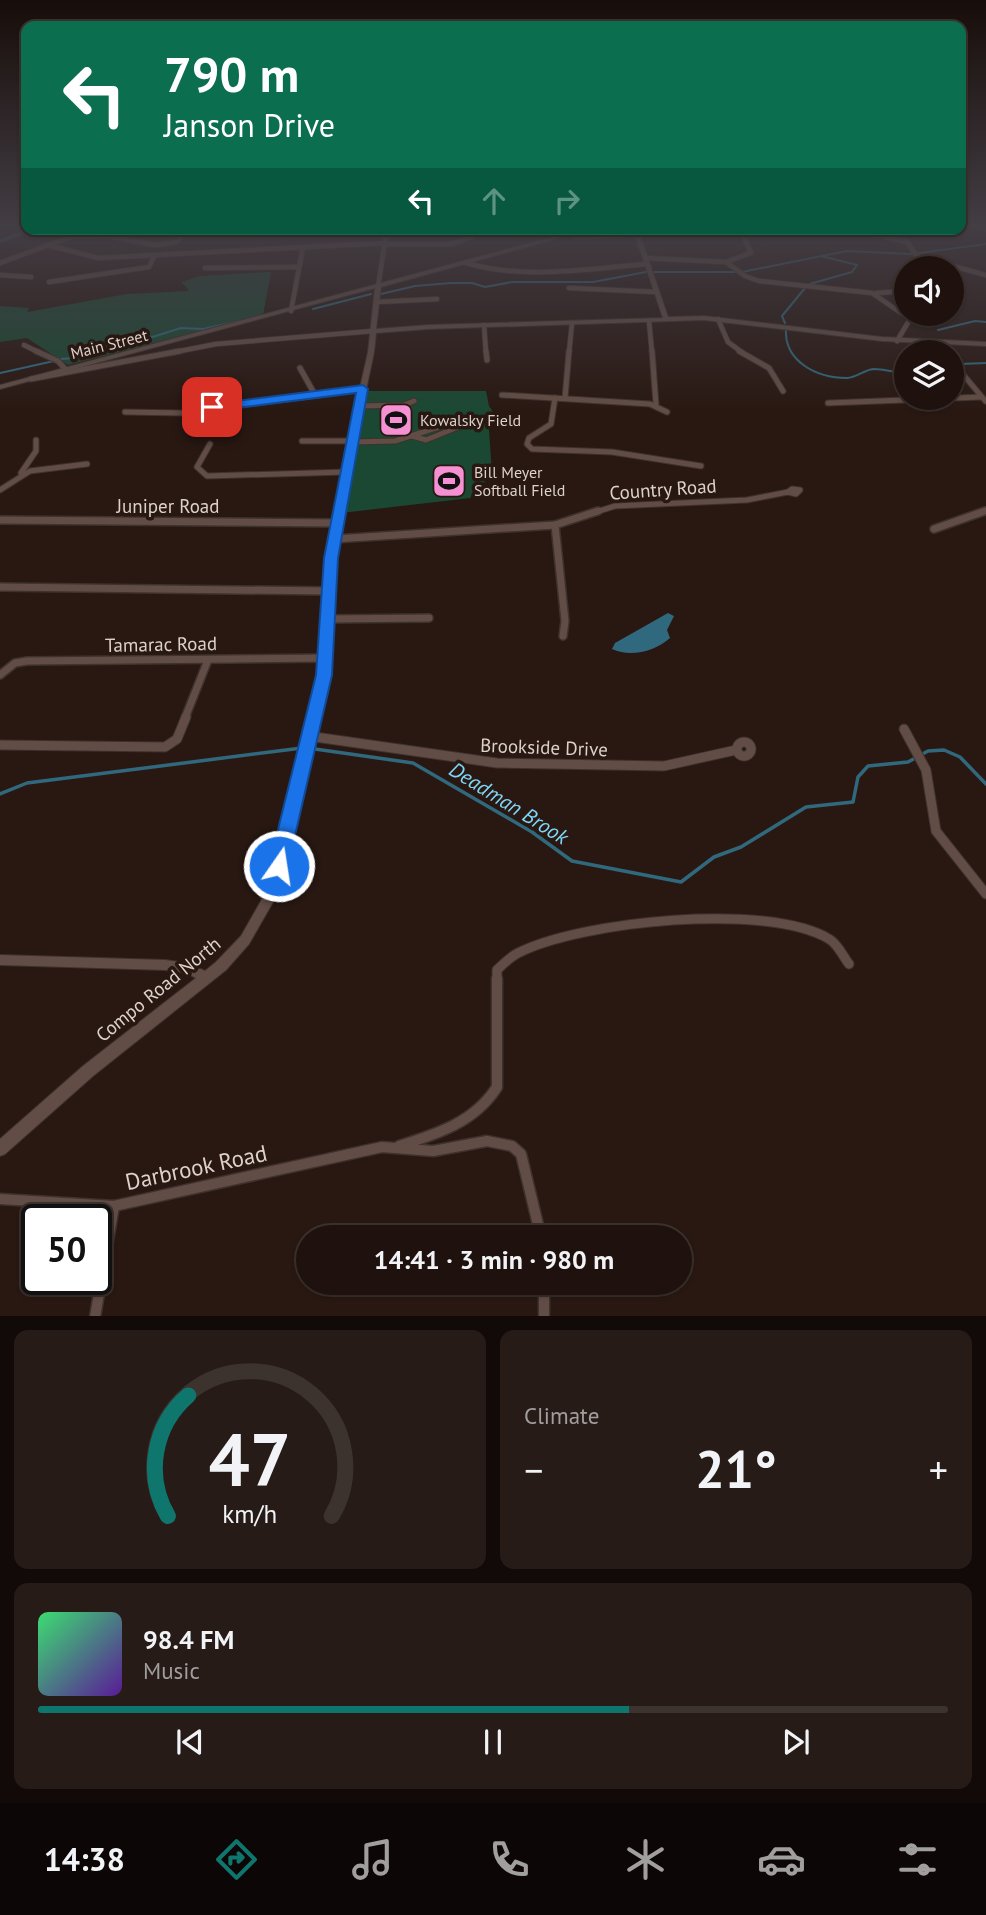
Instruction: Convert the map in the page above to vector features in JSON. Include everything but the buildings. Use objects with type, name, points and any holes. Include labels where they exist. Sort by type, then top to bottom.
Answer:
[{"type":"main road","name":"Main Street","points":[[0,387],[376,287]]},
{"type":"main road","name":"Compo Road North","points":[[0,1149],[88,1071],[207,978],[245,940],[267,902],[277,873],[326,658],[327,591],[336,523],[363,389],[378,287]]},
{"type":"main road","points":[[655,287],[666,319]]},
{"type":"main road","points":[[373,331],[718,318],[894,341]]},
{"type":"main road","points":[[964,344],[986,344]]},
{"type":"main road","points":[[964,375],[984,399]]},
{"type":"main road","points":[[0,960],[165,965],[188,968],[207,978]]},
{"type":"street","points":[[290,311],[295,287]]},
{"type":"street","points":[[820,287],[894,294]]},
{"type":"street","points":[[569,288],[656,292]]},
{"type":"street","points":[[872,293],[894,305]]},
{"type":"street","points":[[376,302],[437,299]]},
{"type":"street","points":[[718,318],[722,335],[739,351],[773,368],[783,391]]},
{"type":"street","points":[[649,321],[656,404]]},
{"type":"street","points":[[565,398],[572,323]]},
{"type":"street","points":[[484,325],[487,360]]},
{"type":"street","points":[[32,379],[216,344],[373,331]]},
{"type":"street","points":[[24,345],[58,361],[66,370]]},
{"type":"street","points":[[300,368],[314,393]]},
{"type":"street","points":[[125,412],[164,415],[314,393],[363,389]]},
{"type":"street","points":[[502,396],[656,404],[667,412]]},
{"type":"street","points":[[555,398],[551,424],[529,438],[527,444],[532,449],[612,453],[679,465],[701,466]]},
{"type":"street","points":[[828,403],[984,399]]},
{"type":"street","points":[[359,406],[404,405],[414,401]]},
{"type":"street","points":[[302,441],[387,442],[448,424],[458,427],[426,440],[412,436]]},
{"type":"street","points":[[21,474],[36,451],[36,440]]},
{"type":"street","points":[[210,444],[197,467],[207,476],[345,472]]},
{"type":"street","points":[[0,490],[21,474],[46,466],[87,464]]},
{"type":"street","name":"Country Road","points":[[334,539],[555,525],[615,506],[747,500],[788,492]]},
{"type":"street","points":[[934,529],[941,524],[986,511]]},
{"type":"street","name":"Juniper Road","points":[[0,520],[336,523]]},
{"type":"street","points":[[555,525],[565,621],[563,636]]},
{"type":"street","points":[[0,587],[327,591]]},
{"type":"street","points":[[327,619],[429,618]]},
{"type":"street","name":"Tamarac Road","points":[[0,675],[15,663],[27,661],[326,658]]},
{"type":"street","points":[[0,745],[165,747],[177,739],[208,660]]},
{"type":"street","points":[[904,729],[920,756],[928,779],[936,831],[986,894]]},
{"type":"street","name":"Brookside Drive","points":[[307,744],[497,763],[664,766],[736,750]]},
{"type":"street","name":"Darbrook Road","points":[[0,1199],[114,1206],[382,1147],[398,1146],[441,1133],[488,1102],[497,1087],[497,970],[500,963],[510,954],[544,943],[644,922],[723,918],[796,923],[838,944],[849,964]]},
{"type":"street","name":"Darbrook Road","points":[[398,1146],[420,1151],[491,1141],[516,1148],[524,1161],[538,1225]]},
{"type":"street","points":[[95,1316],[114,1206]]},
{"type":"street","points":[[544,1295],[544,1316]]},
{"type":"green space","points":[[186,287],[268,287],[263,315],[68,365],[27,338],[0,342],[0,306],[29,308],[27,312],[127,294],[189,291]]},
{"type":"green space","points":[[367,391],[486,391],[489,406],[496,416],[489,430],[492,474],[470,498],[341,513]]},
{"type":"water","points":[[668,613],[674,616],[667,630],[670,638],[664,643],[635,653],[612,649],[615,643]]},
{"type":"waterway","points":[[381,294],[409,287]]},
{"type":"waterway","points":[[785,323],[782,316],[805,288]]},
{"type":"waterway","points":[[313,309],[371,294]]},
{"type":"waterway","points":[[92,356],[181,328],[203,329],[240,321]]},
{"type":"waterway","points":[[938,330],[975,321],[986,322]]},
{"type":"waterway","points":[[786,329],[790,350],[796,359],[804,366],[824,375],[847,378],[873,369],[894,372]]},
{"type":"waterway","points":[[61,359],[87,357]]},
{"type":"waterway","points":[[0,373],[54,361]]},
{"type":"waterway","points":[[964,364],[986,363]]},
{"type":"waterway","name":"Deadman Brook","points":[[0,794],[27,783],[302,748]]},
{"type":"waterway","name":"Deadman Brook","points":[[308,748],[413,763],[532,832],[572,861],[681,882],[714,857],[741,847],[806,807],[853,802],[858,777],[868,766],[908,762],[928,751],[944,750],[960,757],[986,784]]},
{"type":"place","name":"Kowalsky Field","points":[[396,420]]},
{"type":"place","name":"Bill Meyer Softball Field","points":[[449,481]]},
{"type":"route","points":[[212,407],[363,389],[345,472],[331,558],[324,675],[279,866]]}]
